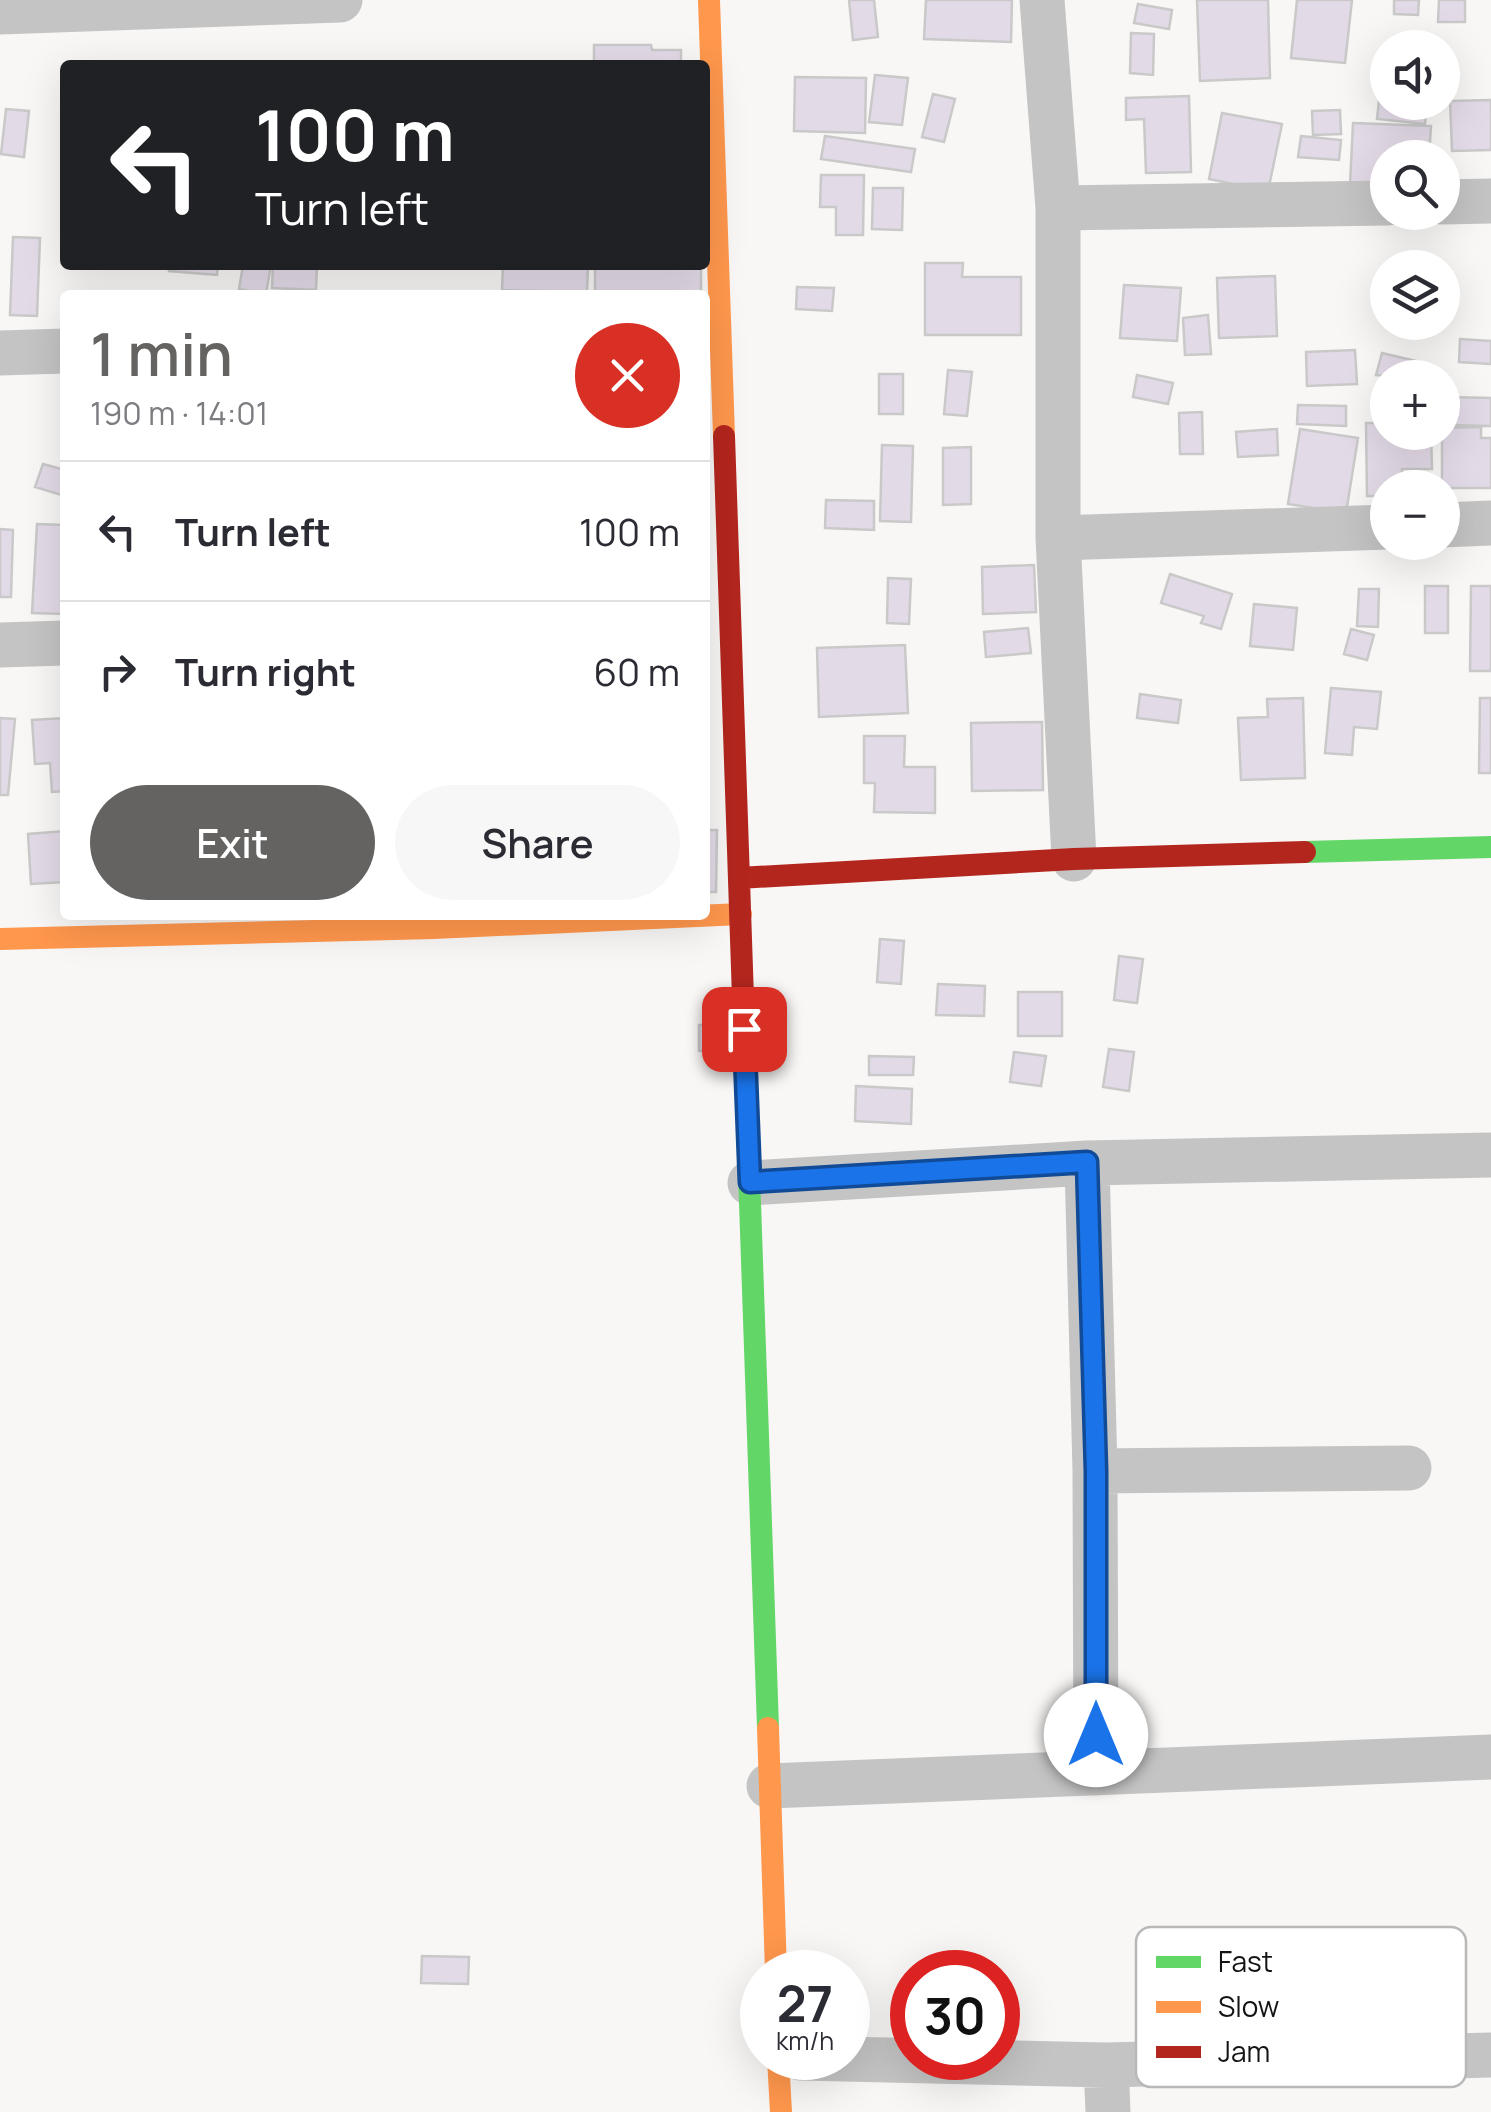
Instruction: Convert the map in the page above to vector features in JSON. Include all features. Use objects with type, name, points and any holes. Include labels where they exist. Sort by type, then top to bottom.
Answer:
[{"type":"street","points":[[0,12],[340,0]]},
{"type":"street","points":[[709,0],[710,60]]},
{"type":"street","points":[[1042,0],[1058,208],[1058,538],[1074,859]]},
{"type":"street","points":[[710,84],[713,336],[739,878],[775,1950]]},
{"type":"street","points":[[1460,202],[1491,201]]},
{"type":"street","points":[[1058,208],[1370,203]]},
{"type":"street","points":[[0,352],[60,351]]},
{"type":"street","points":[[1460,524],[1491,523]]},
{"type":"street","points":[[1058,538],[1370,527]]},
{"type":"street","points":[[0,645],[60,643]]},
{"type":"street","points":[[739,878],[1074,859],[1491,847]]},
{"type":"street","points":[[710,915],[740,914]]},
{"type":"street","points":[[0,940],[510,920]]},
{"type":"street","points":[[750,1182],[1087,1162],[1491,1154]]},
{"type":"street","points":[[1087,1162],[1096,1471],[1096,1773]]},
{"type":"street","points":[[1096,1471],[1409,1468]]},
{"type":"street","points":[[769,1786],[1491,1758]]},
{"type":"street","points":[[1466,2057],[1491,2056]]},
{"type":"street","points":[[870,2060],[1136,2064]]},
{"type":"street","points":[[1106,2065],[1108,2112]]},
{"type":"street","points":[[779,2080],[781,2112]]},
{"type":"building","points":[[849,0],[874,0],[878,37],[853,40]]},
{"type":"building","points":[[926,0],[1012,0],[1011,42],[924,39]]},
{"type":"building","points":[[1197,0],[1268,0],[1270,78],[1200,81]]},
{"type":"building","points":[[1297,0],[1352,0],[1345,63],[1291,58]]},
{"type":"building","points":[[1394,0],[1419,0],[1418,15],[1394,14]]},
{"type":"building","points":[[1439,0],[1465,0],[1465,22],[1438,22]]},
{"type":"building","points":[[1138,4],[1172,10],[1169,29],[1134,23]]},
{"type":"building","points":[[1131,33],[1154,34],[1153,75],[1130,73]]},
{"type":"building","points":[[594,45],[651,45],[652,50],[681,50],[681,60],[594,60]]},
{"type":"building","points":[[875,75],[908,78],[902,125],[869,122]]},
{"type":"building","points":[[795,77],[866,78],[865,133],[794,131]]},
{"type":"building","points":[[933,94],[955,99],[944,142],[922,137]]},
{"type":"building","points":[[1189,96],[1191,172],[1146,173],[1144,119],[1126,120],[1126,98]]},
{"type":"building","points":[[1491,100],[1491,150],[1460,151],[1460,140],[1452,140],[1451,120],[1460,120],[1460,101]]},
{"type":"building","points":[[6,109],[29,111],[24,157],[1,154]]},
{"type":"building","points":[[1340,110],[1341,134],[1313,135],[1312,111]]},
{"type":"building","points":[[1222,113],[1282,124],[1268,191],[1209,179]]},
{"type":"building","points":[[1387,120],[1425,120],[1425,124]]},
{"type":"building","points":[[1353,123],[1431,126],[1430,140],[1370,140],[1370,186],[1350,185]]},
{"type":"building","points":[[825,136],[915,149],[911,172],[821,159]]},
{"type":"building","points":[[1301,136],[1341,140],[1339,160],[1298,157]]},
{"type":"building","points":[[821,175],[864,175],[863,235],[836,235],[836,207],[820,207]]},
{"type":"building","points":[[873,188],[903,188],[902,230],[872,229]]},
{"type":"building","points":[[13,237],[40,238],[37,316],[10,315]]},
{"type":"building","points":[[925,263],[963,263],[962,277],[1021,277],[1021,335],[925,335]]},
{"type":"building","points":[[169,270],[218,270],[217,275]]},
{"type":"building","points":[[242,270],[270,270],[267,290],[239,289]]},
{"type":"building","points":[[273,270],[317,270],[316,290],[272,288]]},
{"type":"building","points":[[503,270],[588,270],[587,290],[502,290]]},
{"type":"building","points":[[595,270],[701,270],[701,290],[595,290]]},
{"type":"building","points":[[1275,276],[1277,336],[1219,338],[1217,278]]},
{"type":"building","points":[[1124,285],[1181,288],[1177,341],[1120,338]]},
{"type":"building","points":[[797,287],[834,288],[832,311],[796,309]]},
{"type":"building","points":[[1208,315],[1211,354],[1185,355],[1183,318]]},
{"type":"building","points":[[1460,339],[1491,341],[1491,364],[1459,360]]},
{"type":"building","points":[[1355,350],[1357,384],[1307,386],[1306,352]]},
{"type":"building","points":[[1382,353],[1412,360],[1380,360]]},
{"type":"building","points":[[948,370],[972,372],[967,416],[944,414]]},
{"type":"building","points":[[879,374],[903,374],[903,414],[879,414]]},
{"type":"building","points":[[1137,375],[1173,383],[1168,404],[1133,397]]},
{"type":"building","points":[[1460,397],[1491,398],[1491,426],[1460,425]]},
{"type":"building","points":[[1298,405],[1346,406],[1346,426],[1297,424]]},
{"type":"building","points":[[1202,412],[1203,454],[1180,454],[1179,413]]},
{"type":"building","points":[[1366,423],[1370,423],[1370,450],[1431,450],[1432,469],[1370,470],[1367,496]]},
{"type":"building","points":[[1481,427],[1481,438],[1491,438],[1491,488],[1460,488],[1460,470],[1442,470],[1442,450],[1460,450],[1460,428]]},
{"type":"building","points":[[1277,429],[1278,455],[1238,457],[1236,432]]},
{"type":"building","points":[[1300,429],[1358,438],[1346,513],[1288,504]]},
{"type":"building","points":[[882,445],[913,446],[911,522],[880,521]]},
{"type":"building","points":[[971,447],[971,504],[943,505],[943,448]]},
{"type":"building","points":[[43,464],[60,469],[60,494],[35,487]]},
{"type":"building","points":[[826,500],[874,501],[874,530],[825,528]]},
{"type":"building","points":[[37,524],[60,525],[60,614],[32,613]]},
{"type":"building","points":[[0,529],[13,530],[11,597],[0,597]]},
{"type":"building","points":[[1034,565],[1036,612],[983,614],[982,567]]},
{"type":"building","points":[[1170,574],[1232,594],[1221,629],[1201,623],[1204,616],[1161,603]]},
{"type":"building","points":[[888,578],[911,579],[909,624],[887,623]]},
{"type":"building","points":[[1425,586],[1448,586],[1448,633],[1425,633]]},
{"type":"building","points":[[1471,586],[1491,586],[1491,671],[1470,671]]},
{"type":"building","points":[[1359,589],[1379,589],[1378,627],[1357,626]]},
{"type":"building","points":[[1254,604],[1297,608],[1293,650],[1250,646]]},
{"type":"building","points":[[1028,628],[1031,653],[986,657],[984,632]]},
{"type":"building","points":[[1351,629],[1374,635],[1367,660],[1344,654]]},
{"type":"building","points":[[905,645],[908,713],[819,717],[817,648]]},
{"type":"building","points":[[1331,688],[1381,692],[1377,729],[1354,727],[1352,755],[1325,753]]},
{"type":"building","points":[[1140,694],[1181,700],[1178,723],[1137,718]]},
{"type":"building","points":[[1303,698],[1305,778],[1241,780],[1238,718],[1268,717],[1267,699]]},
{"type":"building","points":[[1480,698],[1491,698],[1491,773],[1479,773]]},
{"type":"building","points":[[0,718],[15,719],[8,795],[0,795]]},
{"type":"building","points":[[60,718],[60,791],[52,792],[50,763],[35,764],[32,720]]},
{"type":"building","points":[[1042,722],[1043,790],[972,791],[971,723]]},
{"type":"building","points":[[864,736],[905,736],[904,767],[935,767],[935,813],[874,812],[875,783],[864,783]]},
{"type":"building","points":[[710,830],[717,830],[716,892],[710,892]]},
{"type":"building","points":[[60,831],[60,882],[31,884],[28,834]]},
{"type":"building","points":[[880,939],[904,941],[901,984],[877,982]]},
{"type":"building","points":[[1119,956],[1143,959],[1137,1003],[1114,1000]]},
{"type":"building","points":[[938,984],[985,986],[984,1016],[936,1015]]},
{"type":"building","points":[[1018,992],[1062,992],[1062,1036],[1018,1036]]},
{"type":"building","points":[[699,1025],[722,1025],[723,1050],[699,1051]]},
{"type":"building","points":[[1109,1049],[1134,1052],[1129,1091],[1103,1087]]},
{"type":"building","points":[[1014,1052],[1046,1056],[1041,1086],[1010,1082]]},
{"type":"building","points":[[869,1056],[914,1057],[913,1075],[869,1075]]},
{"type":"building","points":[[856,1086],[912,1089],[911,1124],[855,1121]]},
{"type":"building","points":[[422,1956],[469,1957],[468,1984],[421,1983]]},
{"type":"traffic: fast","points":[[1305,852],[1491,847]]},
{"type":"traffic: fast","points":[[743,998],[768,1728]]},
{"type":"traffic: slow","points":[[709,0],[724,436]]},
{"type":"traffic: slow","points":[[710,915],[741,914]]},
{"type":"traffic: slow","points":[[0,939],[609,920]]},
{"type":"traffic: slow","points":[[768,1728],[775,1950]]},
{"type":"traffic: slow","points":[[779,2080],[781,2112]]},
{"type":"traffic: jam","points":[[724,436],[743,998]]},
{"type":"traffic: jam","points":[[739,878],[1074,859],[1305,852]]},
{"type":"route","points":[[744,1029],[750,1182],[1087,1162],[1096,1471],[1096,1735]]}]
